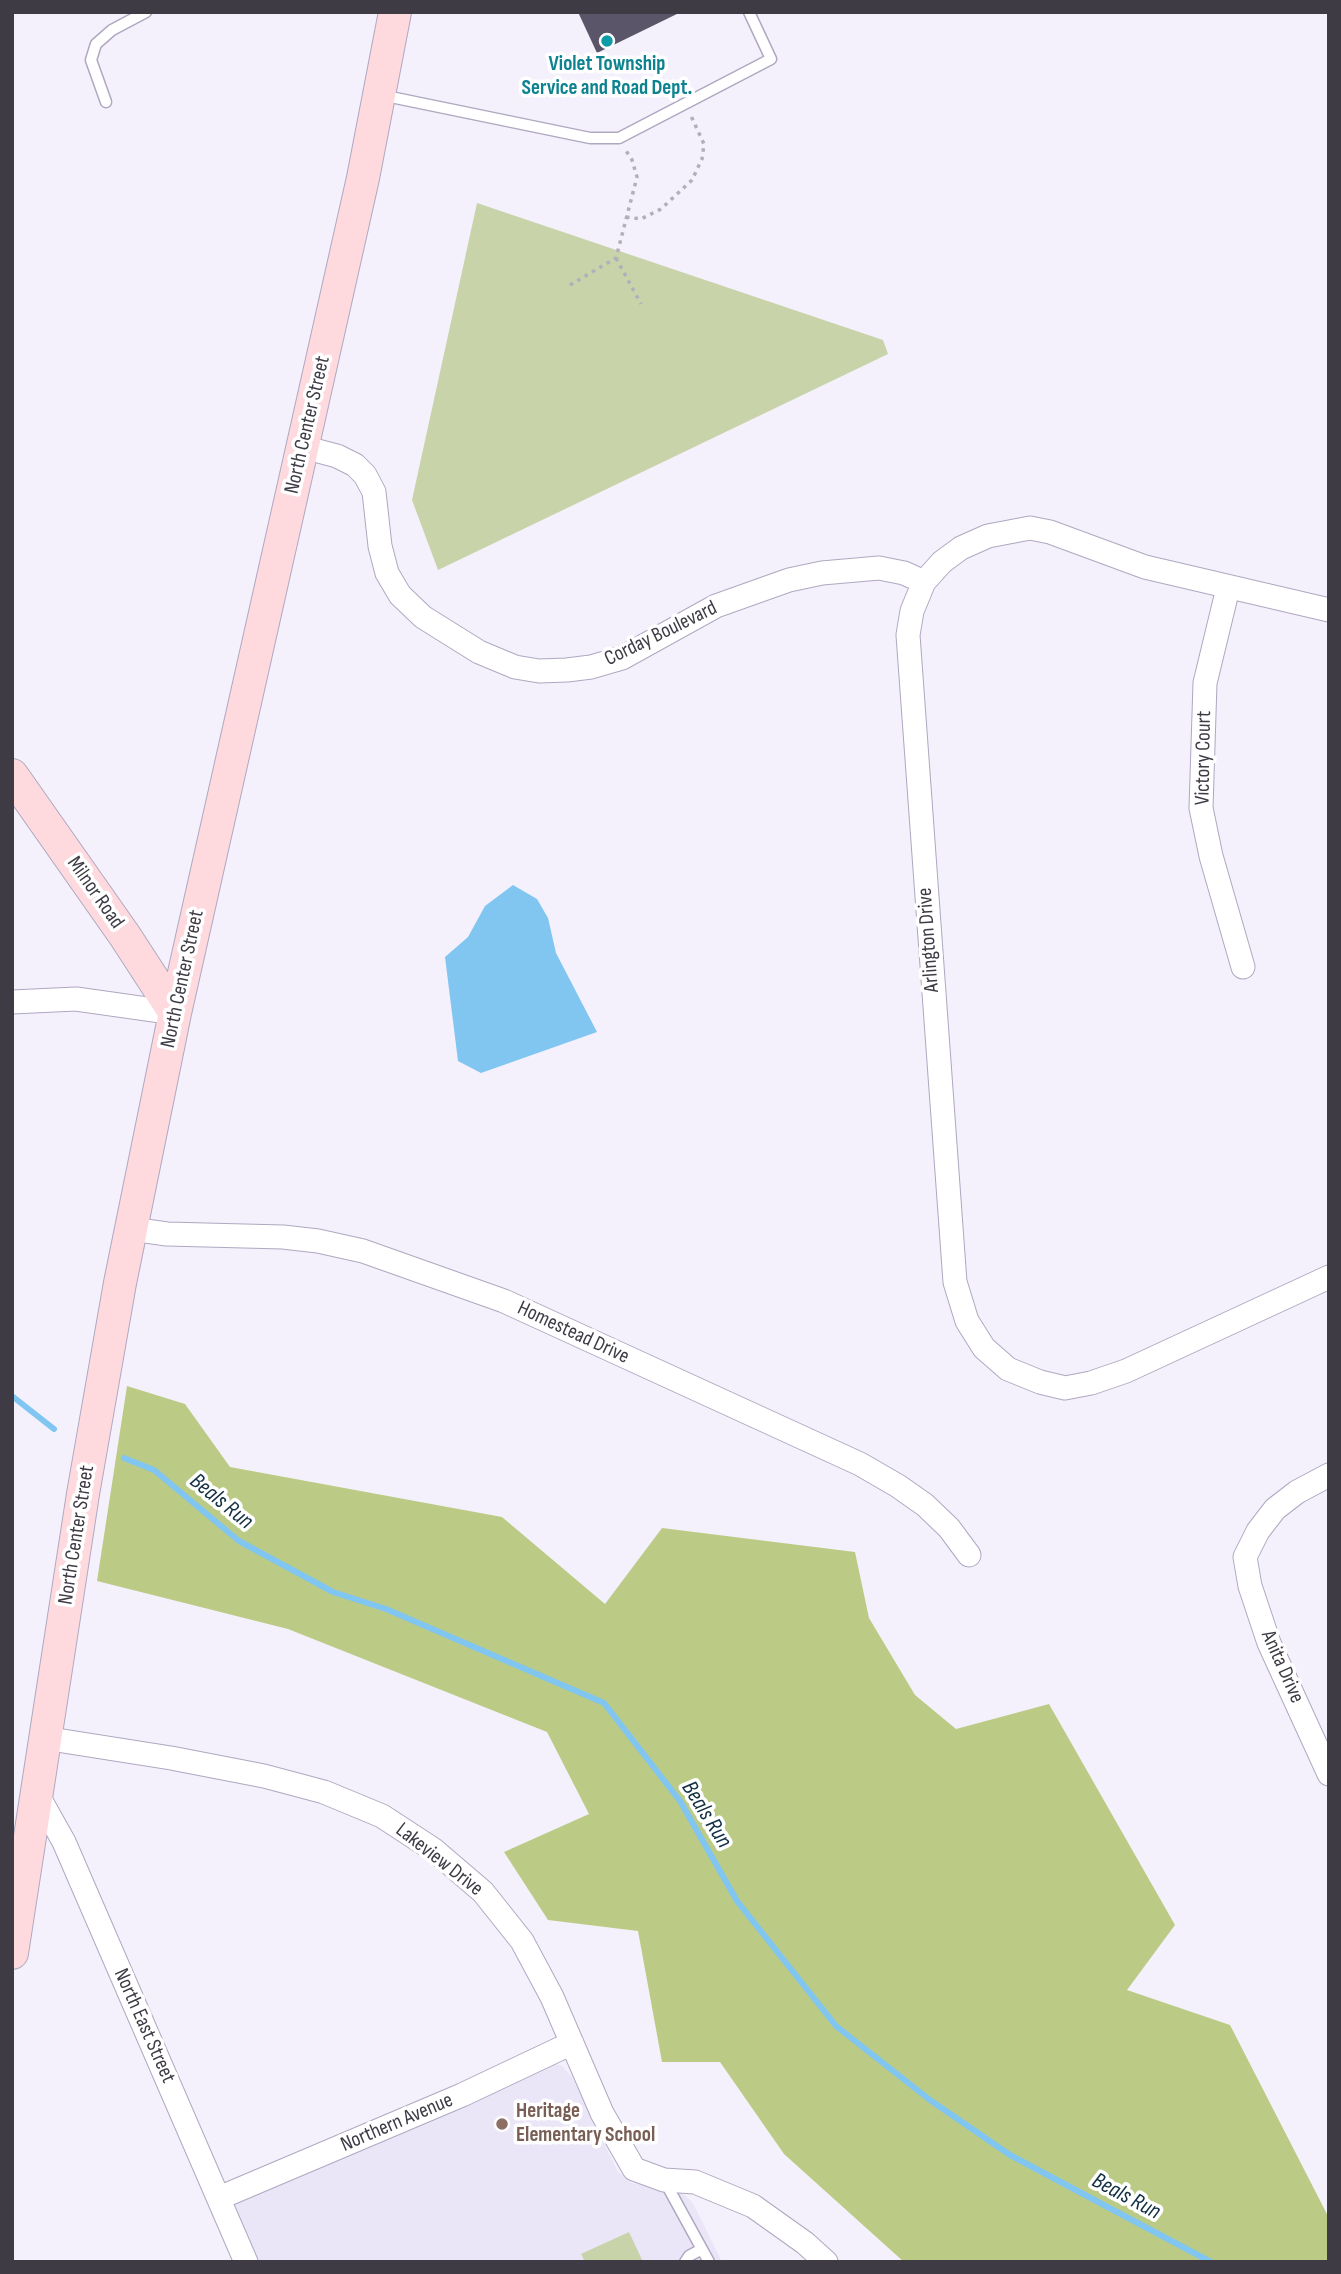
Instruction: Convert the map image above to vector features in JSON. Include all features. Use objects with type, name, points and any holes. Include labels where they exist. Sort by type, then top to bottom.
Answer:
[{"type":"main road","name":"North Center Street","points":[[12,1951],[83,1494],[131,1229],[175,1013],[303,447],[395,12]]},
{"type":"main road","name":"Milnor Road","points":[[12,775],[125,936],[175,1013]]},
{"type":"street","name":"Corday Boulevard","points":[[303,447],[337,456],[365,475],[374,492],[380,546],[387,573],[400,595],[423,617],[479,652],[515,667],[540,671],[567,670],[591,667],[622,658],[716,606],[789,580],[822,573],[879,568],[904,573],[924,582]]},
{"type":"street","name":"Arlington Drive","points":[[1329,610],[1145,567],[1050,532],[1030,528],[988,536],[961,548],[942,562],[924,582],[912,611],[908,635],[955,1282],[967,1321],[984,1348],[1008,1368],[1040,1382],[1065,1388],[1091,1383],[1126,1371],[1329,1277]]},
{"type":"street","name":"Victory Court","points":[[1228,588],[1205,683],[1201,808],[1211,856],[1243,967]]},
{"type":"street","points":[[12,1002],[76,999],[175,1013]]},
{"type":"street","name":"Homestead Drive","points":[[131,1229],[167,1234],[283,1237],[318,1241],[374,1254],[504,1301],[860,1464],[925,1505],[949,1528],[969,1555]]},
{"type":"street","name":"Anita Drive","points":[[1329,1475],[1297,1492],[1275,1509],[1258,1531],[1245,1556],[1250,1586],[1269,1643],[1329,1774]]},
{"type":"street","name":"Lakeview Drive","points":[[44,1738],[264,1776],[324,1792],[382,1816],[435,1850],[483,1892],[522,1941],[552,1997],[602,2113],[634,2169],[664,2180],[695,2182],[753,2206],[805,2243],[826,2262]]},
{"type":"street","name":"North East Street","points":[[36,1792],[64,1842],[246,2262]]},
{"type":"street","name":"Northern Avenue","points":[[219,2198],[462,2095],[572,2043]]},
{"type":"lane","points":[[106,102],[91,60],[96,44],[112,30],[146,12]]},
{"type":"lane","points":[[379,94],[590,138],[619,138],[771,59],[749,12]]},
{"type":"lane","points":[[664,2180],[709,2262]]},
{"type":"lane","points":[[685,2262],[689,2256],[702,2249]]},
{"type":"path","points":[[626,217],[641,219],[661,209],[692,180],[702,159],[704,144],[686,105]]},
{"type":"path","points":[[619,138],[632,160],[637,177],[616,258],[641,304]]},
{"type":"path","points":[[570,285],[616,258]]},
{"type":"shaded area","name":"Heritage Elementary School","points":[[550,2062],[562,2066],[572,2077],[618,2172],[632,2183],[678,2189],[693,2203],[722,2262],[256,2262],[232,2203]]},
{"type":"green space","points":[[477,203],[883,340],[888,354],[438,570],[412,500]]},
{"type":"green space","points":[[127,1386],[185,1404],[230,1467],[502,1517],[605,1604],[662,1528],[855,1552],[869,1618],[915,1695],[956,1729],[1049,1704],[1175,1925],[1127,1990],[1230,2025],[1329,2218],[1329,2262],[904,2262],[784,2154],[720,2062],[662,2062],[638,1931],[548,1920],[504,1852],[589,1814],[547,1732],[288,1629],[97,1581]]},
{"type":"green space","points":[[629,2232],[643,2262],[585,2262],[581,2254]]},
{"type":"water","points":[[513,885],[537,899],[548,918],[556,953],[597,1032],[481,1073],[458,1061],[445,957],[468,937],[485,906]]},
{"type":"building","name":"Violet Township Service and Road Dept.","points":[[578,12],[681,12],[597,53]]},
{"type":"waterway","name":"Beals Run","points":[[12,1396],[54,1429]]},
{"type":"waterway","name":"Beals Run","points":[[124,1458],[154,1470],[239,1541],[333,1592],[386,1609],[604,1703],[680,1801],[737,1901],[836,2026],[930,2100],[1010,2155],[1211,2262]]},
{"type":"place","name":"Violet Township Service and Road Dept.","points":[[607,41]]},
{"type":"place","name":"Heritage Elementary School","points":[[502,2124]]}]
